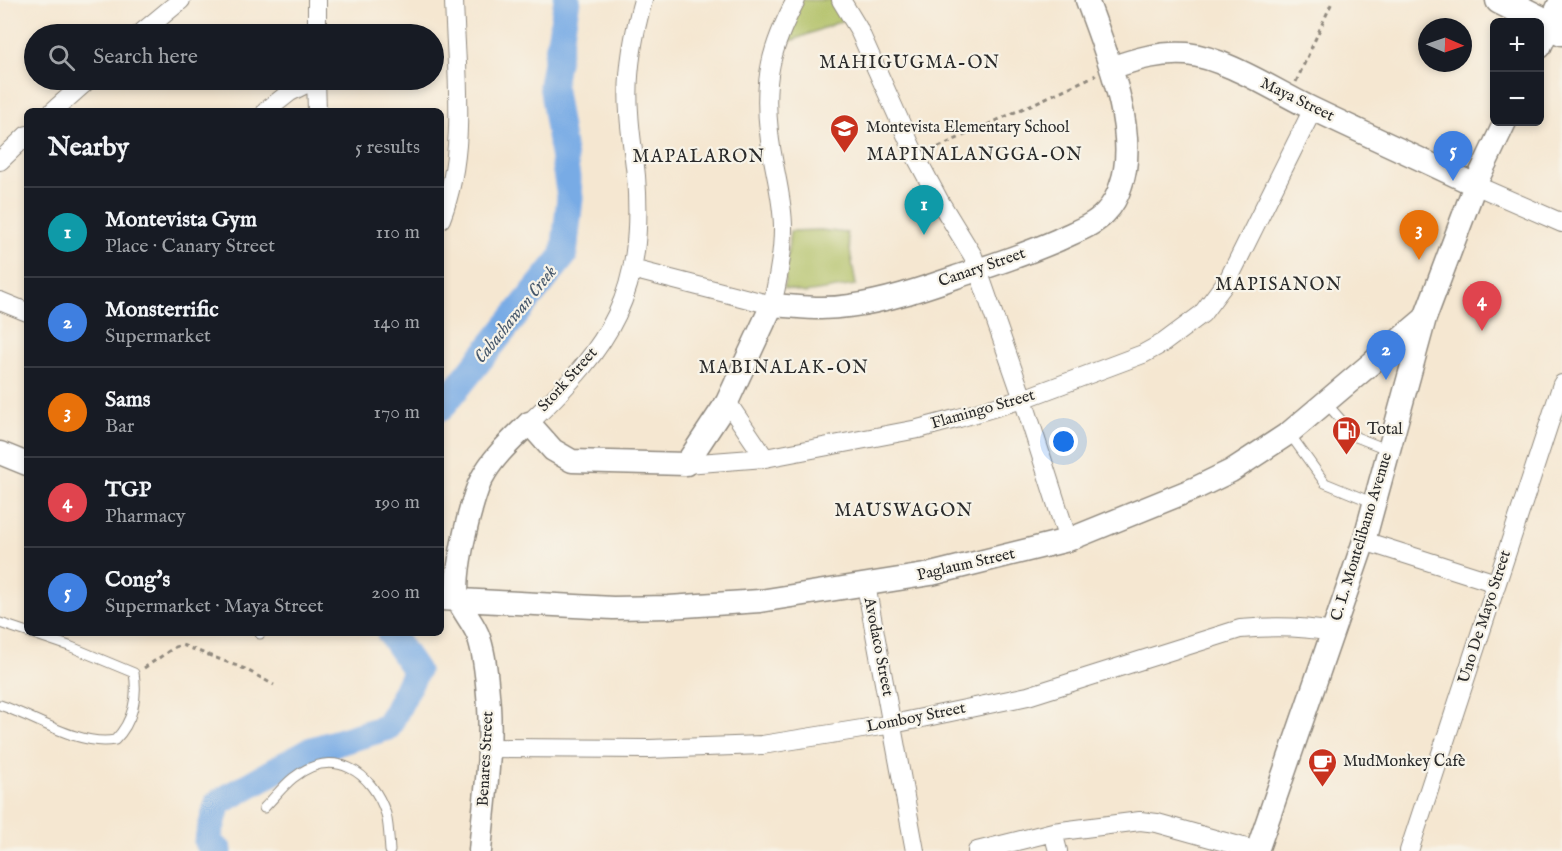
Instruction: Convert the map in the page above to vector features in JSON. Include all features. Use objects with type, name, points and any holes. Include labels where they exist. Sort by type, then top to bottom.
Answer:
[{"type":"main road","points":[[1500,0],[1553,26]]},
{"type":"street","points":[[152,24],[182,0]]},
{"type":"street","points":[[317,0],[317,24]]},
{"type":"street","points":[[444,212],[449,199],[458,142],[454,0]]},
{"type":"street","name":"Stork Street","points":[[450,600],[458,575],[462,544],[478,487],[490,465],[589,361],[616,316],[632,269],[638,223],[628,88],[630,61],[643,0]]},
{"type":"street","points":[[686,464],[727,402],[772,305],[781,267],[783,228],[779,181],[769,134],[767,94],[770,61],[782,25],[796,0]]},
{"type":"street","points":[[841,0],[858,28],[916,157],[950,220],[968,245],[1023,399],[1068,540]]},
{"type":"street","name":"Canary Street","points":[[632,269],[772,305],[826,309],[852,306],[921,289],[1049,243],[1093,223],[1106,212],[1122,183],[1127,151],[1111,68],[1087,0]]},
{"type":"street","name":"Maya Street","points":[[1111,68],[1157,54],[1188,54],[1227,66],[1475,185]]},
{"type":"street","points":[[56,108],[77,90]]},
{"type":"street","points":[[270,108],[294,90]]},
{"type":"street","points":[[316,90],[317,108]]},
{"type":"street","name":"Flamingo Street","points":[[529,423],[554,450],[572,461],[686,464],[765,458],[918,429],[1023,399],[1143,354],[1169,339],[1202,314],[1229,278],[1313,109]]},
{"type":"street","name":"C. L. Montelibano Avenue","points":[[1257,851],[1364,541],[1425,318],[1475,185],[1503,126]]},
{"type":"street","points":[[0,161],[24,138]]},
{"type":"street","points":[[1475,185],[1562,223]]},
{"type":"street","points":[[0,301],[24,311]]},
{"type":"street","name":"Paglaum Street","points":[[450,600],[613,608],[760,601],[931,574],[1068,540],[1196,488],[1267,450],[1425,318]]},
{"type":"street","name":"Uno De Mayo Street","points":[[1409,851],[1562,384]]},
{"type":"street","points":[[727,402],[765,458]]},
{"type":"street","points":[[0,453],[24,463]]},
{"type":"street","points":[[1364,541],[1496,582]]},
{"type":"street","name":"Avodaco Street","points":[[866,585],[915,851]]},
{"type":"street","name":"Benares Street","points":[[450,600],[470,618],[479,638],[489,706],[489,748],[480,851]]},
{"type":"street","name":"Lomboy Street","points":[[489,748],[649,749],[762,745],[892,724],[1028,696],[1240,629],[1282,626],[1310,627],[1332,632]]},
{"type":"street","points":[[977,851],[1053,832],[1140,821],[1158,823],[1257,851]]},
{"type":"street","points":[[1053,832],[1058,851]]},
{"type":"lane","points":[[1326,403],[1356,437],[1389,450]]},
{"type":"lane","points":[[1289,433],[1325,483],[1374,503]]},
{"type":"lane","points":[[0,623],[24,631]]},
{"type":"lane","points":[[0,705],[95,741],[115,740],[122,733],[134,705],[136,687],[134,673],[40,636]]},
{"type":"lane","points":[[264,808],[293,778],[308,769],[323,764],[345,765],[356,769],[380,801],[386,815],[390,851]]},
{"type":"path","points":[[1289,97],[1334,0]]},
{"type":"path","points":[[916,157],[1111,68]]},
{"type":"path","points":[[134,673],[175,646],[182,645],[246,669],[274,685]]},
{"type":"green space","points":[[790,0],[833,0],[844,20],[771,49]]},
{"type":"green space","points":[[821,230],[847,233],[856,285],[805,293],[784,288],[790,231]]},
{"type":"waterway","name":"Cabachawan Creek","points":[[444,404],[564,255],[570,197],[552,85],[567,0]]},
{"type":"waterway","name":"Cabachawan Creek","points":[[219,851],[207,842],[218,803],[309,751],[388,727],[416,671],[392,636]]},
{"type":"place","name":"Montevista Elementary School","points":[[845,154]]},
{"type":"place","name":"Cong's","points":[[1453,181]]},
{"type":"place","name":"Montevista Gym","points":[[924,235]]},
{"type":"place","name":"Sams","points":[[1419,260]]},
{"type":"place","name":"TGP","points":[[1482,331]]},
{"type":"place","name":"Monsterrific","points":[[1386,380]]},
{"type":"place","name":"Total","points":[[1346,456]]},
{"type":"place","name":"MudMonkey Cafè","points":[[1322,788]]},
{"type":"district","name":"MAHIGUGMA-ON","points":[[910,63]]},
{"type":"district","name":"MAPINALANGGA-ON","points":[[975,155]]},
{"type":"district","name":"MAPALARON","points":[[699,157]]},
{"type":"district","name":"MAPISANON","points":[[1279,285]]},
{"type":"district","name":"MABINALAK-ON","points":[[784,368]]},
{"type":"district","name":"MAUSWAGON","points":[[904,511]]}]
